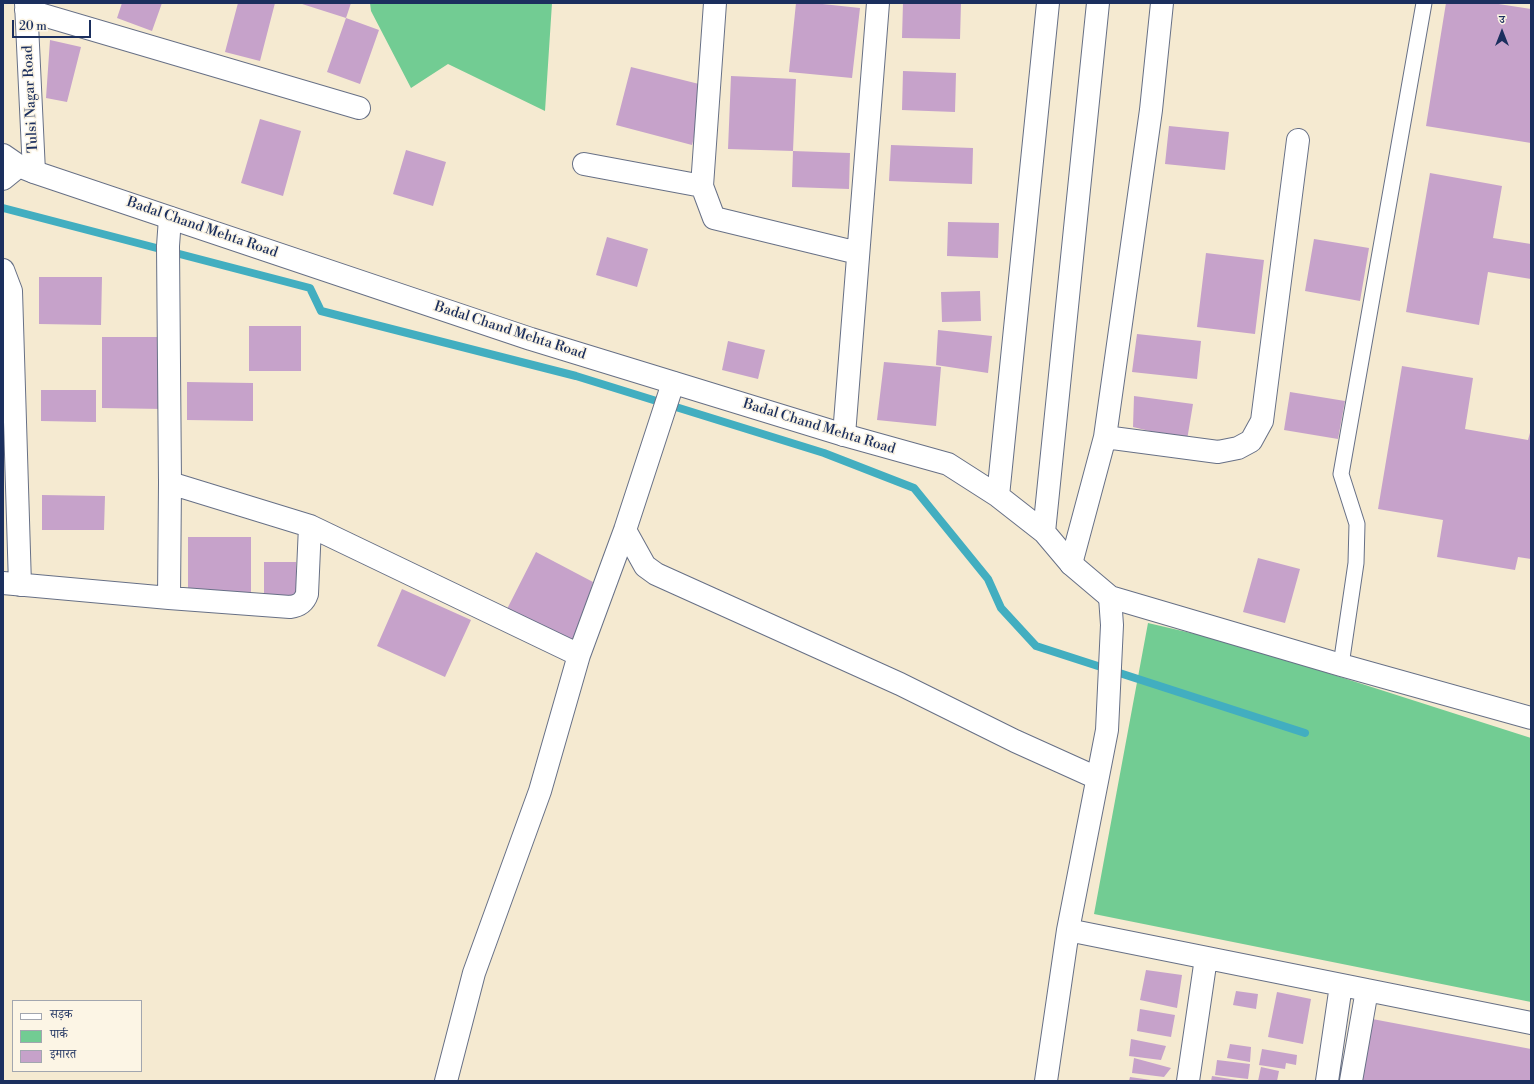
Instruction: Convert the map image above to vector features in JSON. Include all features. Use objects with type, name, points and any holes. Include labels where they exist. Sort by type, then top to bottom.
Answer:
[{"type":"street","points":[[715,3],[702,186],[714,218],[858,252]]},
{"type":"street","points":[[844,436],[878,3]]},
{"type":"street","points":[[998,496],[1048,3]]},
{"type":"street","points":[[1044,532],[1098,3]]},
{"type":"street","points":[[1071,564],[1105,437],[1151,110],[1162,3]]},
{"type":"street","points":[[26,6],[359,108]]},
{"type":"street","name":"Tulsi Nagar Road","points":[[15,168],[26,6]]},
{"type":"street","points":[[1105,437],[1218,452],[1238,448],[1251,441],[1262,422],[1298,140]]},
{"type":"street","points":[[584,164],[702,186]]},
{"type":"street","name":"Badal Chand Mehta Road","points":[[15,168],[170,218],[531,339],[667,401],[844,436],[948,464],[998,496],[1044,532],[1071,564],[1110,598]]},
{"type":"street","points":[[169,598],[170,483],[168,254],[170,218]]},
{"type":"street","points":[[3,270],[12,291],[11,584],[169,598],[290,607],[298,606],[305,600],[307,594],[310,526]]},
{"type":"street","points":[[446,1081],[474,973],[540,791],[579,655],[624,530],[667,401]]},
{"type":"street","points":[[170,483],[310,526],[579,655]]},
{"type":"street","points":[[624,530],[645,566],[656,574],[900,684],[1016,741],[1098,778]]},
{"type":"street","points":[[1046,1081],[1068,930],[1107,730],[1112,625],[1110,598],[1531,718]]},
{"type":"street","points":[[1068,930],[1531,1023]]},
{"type":"street","points":[[1188,1081],[1206,958]]},
{"type":"street","points":[[1327,1081],[1342,985]]},
{"type":"street","points":[[1351,1081],[1367,990]]},
{"type":"lane","points":[[1341,665],[1356,563],[1357,524],[1342,474],[1424,3]]},
{"type":"green space","points":[[370,3],[552,3],[545,111],[448,64],[411,88],[371,11]]},
{"type":"green space","points":[[1148,623],[1234,643],[1531,738],[1531,1002],[1094,914]]},
{"type":"building","points":[[122,3],[162,3],[152,31],[117,18]]},
{"type":"building","points":[[238,3],[275,3],[260,61],[225,52]]},
{"type":"building","points":[[299,3],[351,3],[346,18]]},
{"type":"building","points":[[796,3],[813,3],[860,8],[852,78],[789,72]]},
{"type":"building","points":[[903,3],[961,3],[960,39],[902,38]]},
{"type":"building","points":[[1446,3],[1492,3],[1531,9],[1531,143],[1426,126]]},
{"type":"building","points":[[346,18],[379,30],[360,84],[327,72]]},
{"type":"building","points":[[50,40],[81,47],[67,102],[46,98]]},
{"type":"building","points":[[631,67],[707,86],[692,145],[616,125]]},
{"type":"building","points":[[903,71],[956,73],[955,112],[902,110]]},
{"type":"building","points":[[731,76],[796,79],[793,151],[728,149]]},
{"type":"building","points":[[260,119],[301,131],[283,196],[241,183]]},
{"type":"building","points":[[1169,126],[1229,132],[1225,170],[1165,164]]},
{"type":"building","points":[[891,145],[973,148],[972,184],[889,181]]},
{"type":"building","points":[[406,150],[446,162],[433,206],[393,194]]},
{"type":"building","points":[[793,151],[850,153],[849,189],[792,187]]},
{"type":"building","points":[[1430,173],[1502,186],[1493,238],[1531,244],[1531,279],[1488,272],[1479,325],[1406,312]]},
{"type":"building","points":[[948,222],[999,223],[998,258],[947,256]]},
{"type":"building","points":[[607,237],[648,249],[637,287],[596,275]]},
{"type":"building","points":[[1314,239],[1369,248],[1360,301],[1305,291]]},
{"type":"building","points":[[1206,253],[1264,260],[1255,334],[1197,327]]},
{"type":"building","points":[[39,277],[102,277],[101,325],[39,324]]},
{"type":"building","points":[[980,291],[981,321],[942,322],[941,292]]},
{"type":"building","points":[[249,326],[301,326],[301,371],[249,371]]},
{"type":"building","points":[[938,330],[992,336],[988,373],[936,365]]},
{"type":"building","points":[[1137,334],[1201,341],[1197,379],[1132,372]]},
{"type":"building","points":[[102,337],[164,337],[163,409],[102,408]]},
{"type":"building","points":[[728,341],[765,350],[758,379],[722,370]]},
{"type":"building","points":[[884,362],[941,367],[936,426],[877,420]]},
{"type":"building","points":[[1402,366],[1473,378],[1465,429],[1528,440],[1531,429],[1531,559],[1518,557],[1515,570],[1437,557],[1443,520],[1378,509]]},
{"type":"building","points":[[187,382],[253,383],[253,421],[187,420]]},
{"type":"building","points":[[41,390],[96,390],[96,422],[41,421]]},
{"type":"building","points":[[1290,392],[1345,401],[1338,439],[1284,430]]},
{"type":"building","points":[[1134,396],[1193,404],[1187,440],[1133,427]]},
{"type":"building","points":[[42,495],[105,496],[104,530],[42,530]]},
{"type":"building","points":[[188,537],[251,537],[251,595],[188,594]]},
{"type":"building","points":[[536,552],[593,582],[573,645],[506,611]]},
{"type":"building","points":[[1258,558],[1300,569],[1285,623],[1243,612]]},
{"type":"building","points":[[264,562],[296,562],[296,601],[264,601]]},
{"type":"building","points":[[402,589],[471,620],[445,677],[377,646]]},
{"type":"building","points":[[1146,970],[1182,975],[1177,1008],[1140,1000]]},
{"type":"building","points":[[1236,991],[1258,994],[1256,1009],[1233,1005]]},
{"type":"building","points":[[1277,992],[1311,999],[1303,1044],[1268,1037]]},
{"type":"building","points":[[1140,1009],[1175,1015],[1171,1037],[1137,1031]]},
{"type":"building","points":[[1367,1018],[1531,1049],[1531,1081],[1355,1081]]},
{"type":"building","points":[[1131,1039],[1166,1046],[1161,1060],[1129,1056]]},
{"type":"building","points":[[1230,1044],[1251,1047],[1250,1062],[1227,1058]]},
{"type":"building","points":[[1262,1049],[1297,1055],[1296,1065],[1286,1063],[1285,1069],[1259,1065]]},
{"type":"building","points":[[1134,1058],[1171,1068],[1164,1077],[1132,1073]]},
{"type":"building","points":[[1217,1060],[1250,1064],[1248,1079],[1215,1075]]},
{"type":"building","points":[[1261,1067],[1279,1071],[1277,1081],[1258,1081]]},
{"type":"building","points":[[1212,1076],[1237,1080],[1211,1081]]},
{"type":"building","points":[[1130,1077],[1151,1080],[1151,1081],[1129,1081]]},
{"type":"waterway","points":[[3,208],[310,288],[321,311],[576,376],[824,453],[914,488],[988,579],[1001,608],[1036,646],[1305,733]]}]
